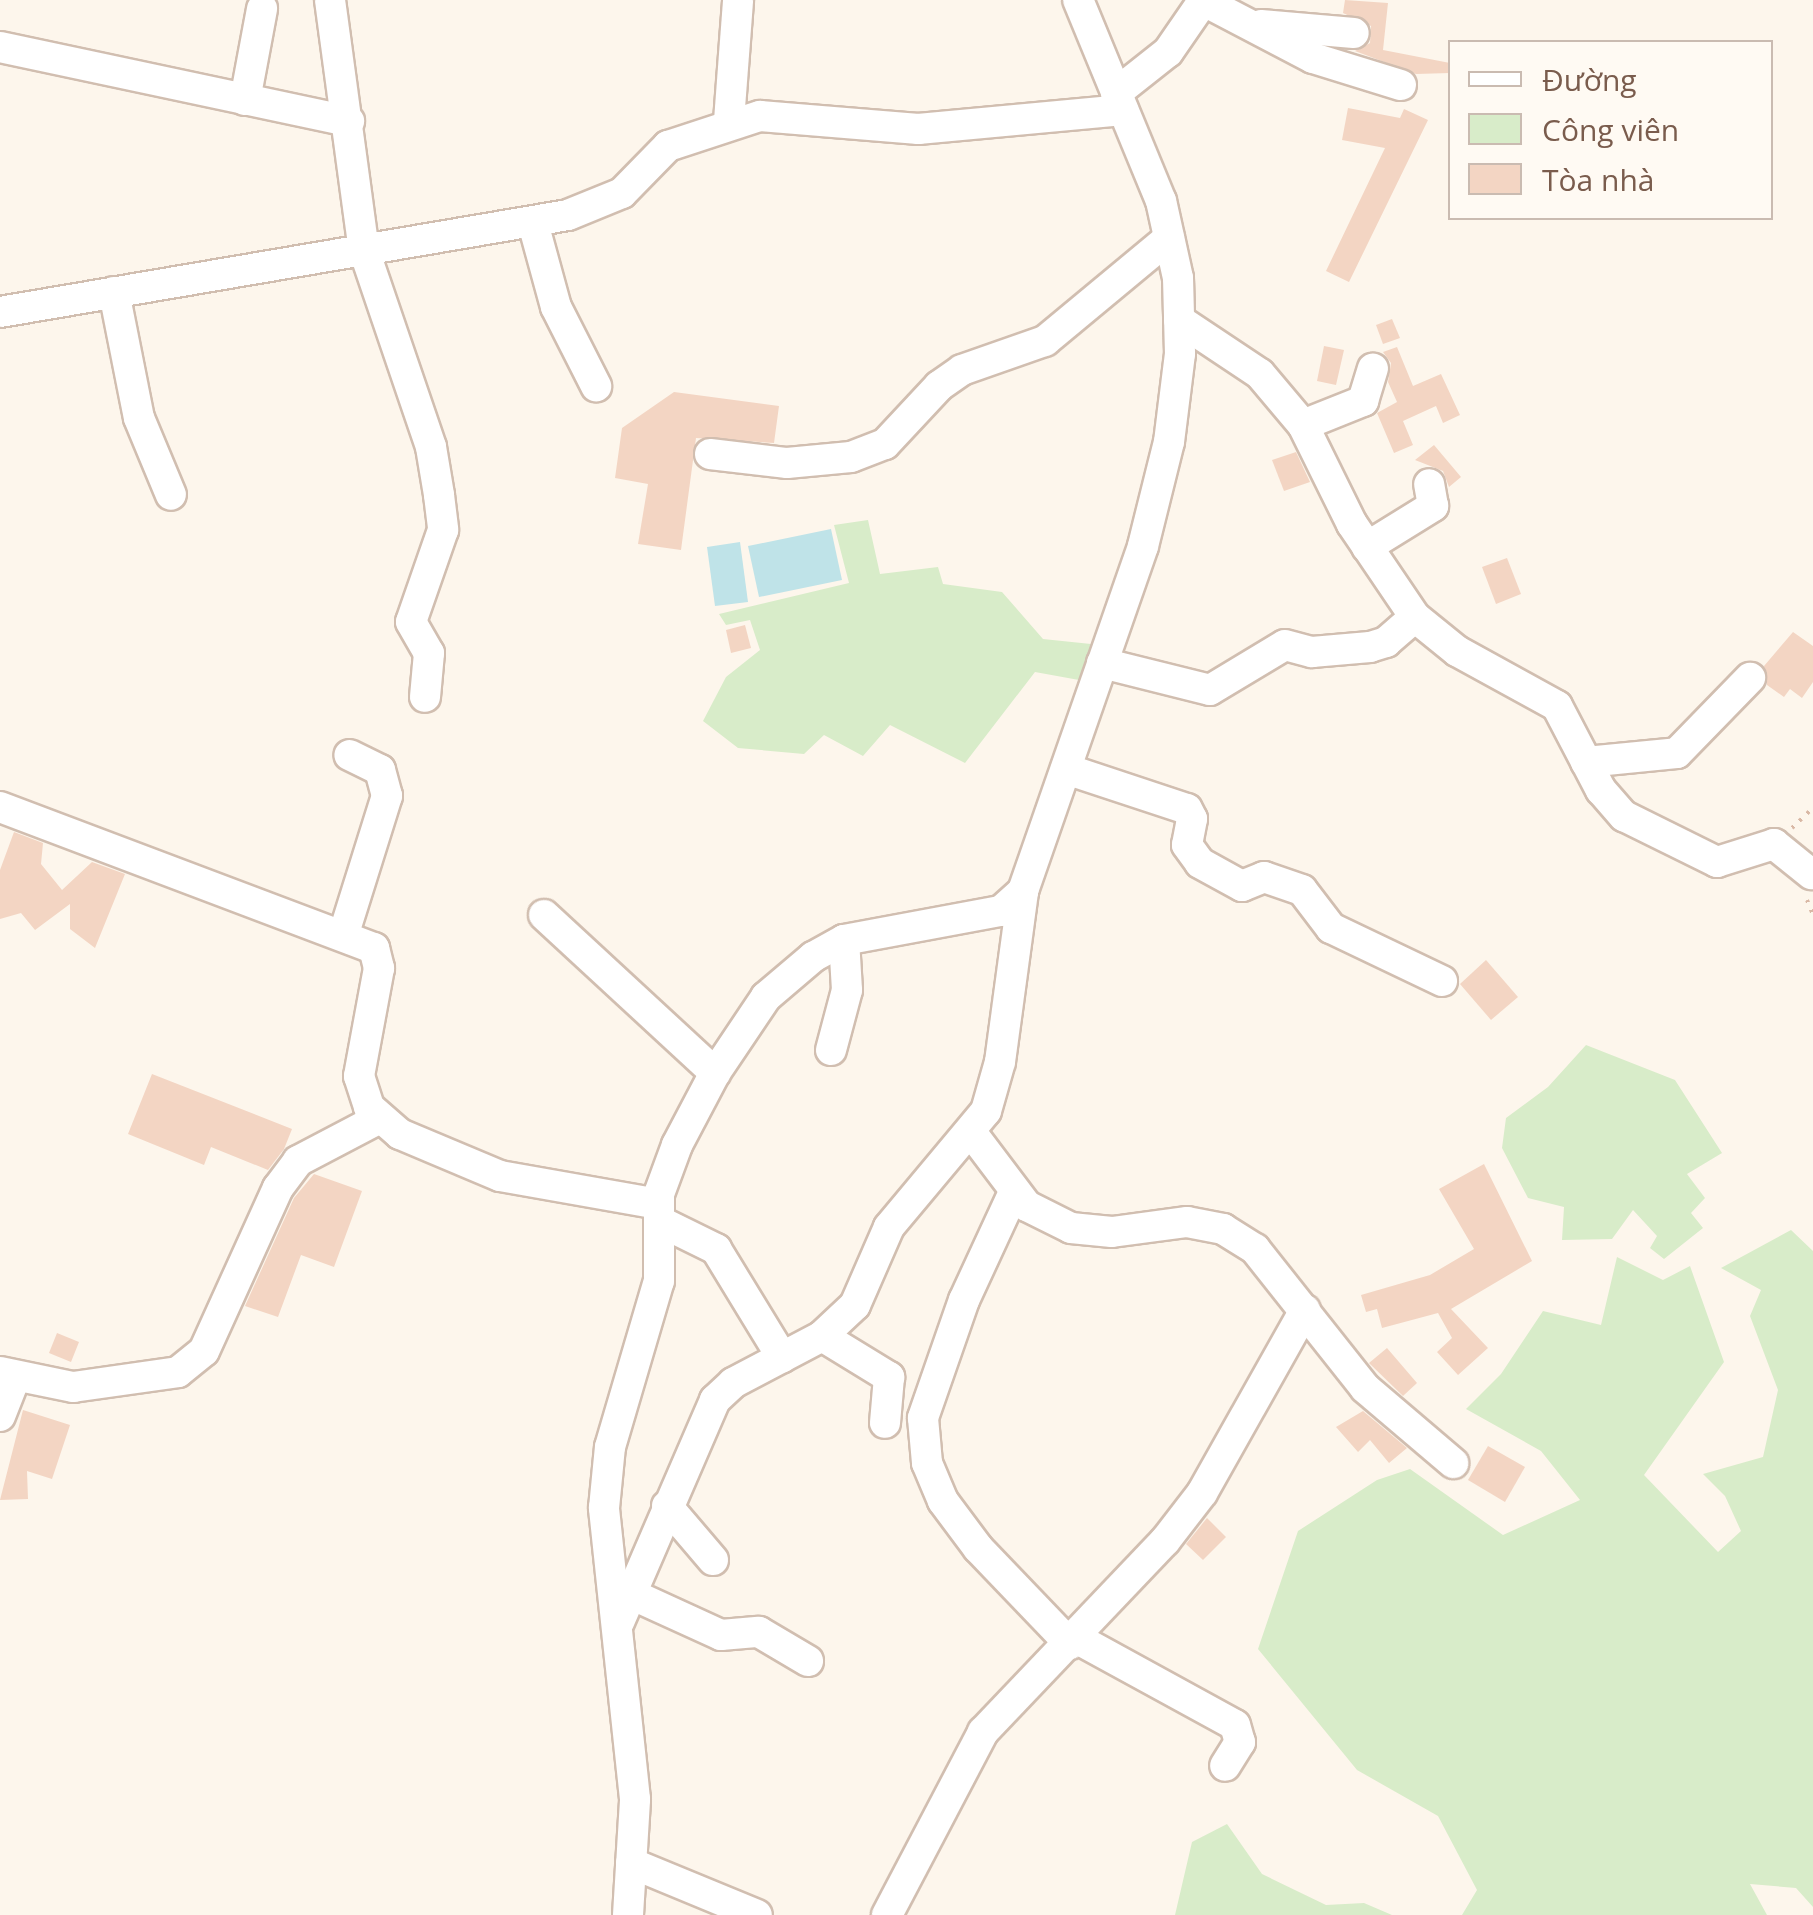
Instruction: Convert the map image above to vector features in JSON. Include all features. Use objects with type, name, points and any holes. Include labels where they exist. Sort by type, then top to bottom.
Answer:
[{"type":"street","points":[[330,0],[364,250],[430,447],[439,496],[442,530],[412,622],[429,654],[425,697]]},
{"type":"street","points":[[729,121],[738,0]]},
{"type":"street","points":[[624,1608],[715,1400],[782,1356],[822,1336],[855,1305],[888,1228],[920,1183],[971,1132],[986,1111],[1000,1062],[1023,892],[1143,546],[1169,442],[1179,320],[1169,238],[1078,0]]},
{"type":"street","points":[[0,312],[533,223],[602,206],[668,146],[729,121],[792,116],[918,129],[1120,102],[1168,52],[1202,0],[1313,58],[1402,85]]},
{"type":"street","points":[[245,100],[262,8]]},
{"type":"street","points":[[1243,23],[1354,33]]},
{"type":"street","points":[[0,47],[348,121]]},
{"type":"street","points":[[533,223],[556,308],[596,386]]},
{"type":"street","points":[[710,454],[787,464],[850,456],[885,444],[939,386],[962,370],[1045,341],[1169,238]]},
{"type":"street","points":[[114,292],[139,418],[170,495]]},
{"type":"street","points":[[1179,320],[1260,374],[1303,425],[1368,547],[1415,617],[1457,651],[1557,706],[1586,762],[1624,816],[1656,836],[1716,862],[1774,844],[1812,874]]},
{"type":"street","points":[[1303,425],[1363,400],[1373,368]]},
{"type":"street","points":[[1368,547],[1433,506],[1429,484]]},
{"type":"street","points":[[1102,663],[1210,690],[1284,645],[1312,652],[1370,647],[1386,642],[1415,617]]},
{"type":"street","points":[[1586,762],[1677,753],[1750,678]]},
{"type":"street","points":[[344,933],[387,796],[380,770],[349,755]]},
{"type":"street","points":[[1066,768],[1187,810],[1192,819],[1187,845],[1200,863],[1242,886],[1264,877],[1302,890],[1332,928],[1442,981]]},
{"type":"street","points":[[0,807],[344,933],[374,948],[379,958],[359,1076],[378,1119],[500,1176],[659,1213],[716,1249],[782,1356]]},
{"type":"street","points":[[628,1915],[635,1799],[624,1608],[606,1562],[605,1490],[610,1448],[660,1281],[659,1213],[677,1145],[714,1072],[766,998],[813,957],[844,940],[1002,911],[1023,892]]},
{"type":"street","points":[[544,916],[714,1072]]},
{"type":"street","points":[[832,1050],[848,990],[844,940]]},
{"type":"street","points":[[0,1416],[7,1375],[74,1387],[178,1372],[204,1351],[278,1188],[298,1161],[378,1119]]},
{"type":"street","points":[[971,1132],[1014,1192],[1071,1228],[1112,1232],[1187,1222],[1223,1229],[1254,1249],[1365,1388],[1453,1463]]},
{"type":"street","points":[[1014,1192],[964,1300],[924,1418],[927,1463],[943,1502],[1070,1640],[1235,1725],[1240,1742],[1225,1766]]},
{"type":"street","points":[[887,1915],[983,1732],[1202,1493],[1302,1306]]},
{"type":"street","points":[[822,1336],[889,1377],[886,1423]]},
{"type":"street","points":[[667,1506],[712,1560]]},
{"type":"street","points":[[624,1608],[721,1635],[760,1632],[808,1661]]},
{"type":"street","points":[[631,1863],[757,1915]]},
{"type":"green space","points":[[868,520],[880,574],[938,567],[943,584],[1002,592],[1043,639],[1091,644],[1079,680],[1035,672],[965,763],[890,725],[863,756],[824,735],[804,754],[738,748],[703,721],[726,677],[760,650],[750,620],[726,625],[719,614],[849,583],[834,525]]},
{"type":"green space","points":[[1586,1045],[1675,1080],[1722,1153],[1687,1174],[1705,1198],[1691,1213],[1703,1228],[1664,1259],[1650,1248],[1657,1236],[1633,1210],[1612,1239],[1562,1240],[1564,1207],[1528,1198],[1502,1148],[1506,1118],[1548,1087]]},
{"type":"green space","points":[[1791,1230],[1813,1251],[1813,1907],[1796,1888],[1750,1884],[1767,1915],[1462,1915],[1477,1890],[1438,1816],[1357,1770],[1258,1649],[1298,1531],[1377,1480],[1410,1469],[1503,1535],[1580,1500],[1541,1451],[1466,1409],[1501,1374],[1543,1311],[1601,1325],[1617,1257],[1663,1280],[1690,1266],[1724,1362],[1644,1475],[1718,1552],[1741,1531],[1725,1496],[1703,1474],[1763,1457],[1778,1390],[1750,1316],[1761,1290],[1721,1268]]},
{"type":"green space","points":[[1227,1824],[1262,1874],[1326,1905],[1364,1903],[1392,1915],[1175,1915],[1192,1842]]},
{"type":"water","points":[[831,529],[842,580],[759,597],[748,546]]},
{"type":"water","points":[[740,542],[748,602],[715,606],[707,547]]},
{"type":"building","points":[[1345,0],[1388,3],[1383,50],[1448,63],[1448,73],[1416,74],[1355,51],[1370,43],[1371,26],[1343,13]]},
{"type":"building","points":[[1348,108],[1400,118],[1404,109],[1428,120],[1349,282],[1326,271],[1385,148],[1342,140]]},
{"type":"building","points":[[1392,319],[1400,338],[1383,344],[1376,325]]},
{"type":"building","points":[[1324,346],[1344,350],[1336,385],[1317,381]]},
{"type":"building","points":[[1397,347],[1413,386],[1441,374],[1460,415],[1443,423],[1436,406],[1403,421],[1413,445],[1394,453],[1377,413],[1397,402],[1388,382],[1391,363],[1383,352]]},
{"type":"building","points":[[674,392],[779,406],[774,443],[696,438],[681,550],[638,544],[648,484],[615,478],[622,428]]},
{"type":"building","points":[[1434,445],[1461,477],[1449,487],[1443,471],[1415,460]]},
{"type":"building","points":[[1296,452],[1310,482],[1284,491],[1272,460]]},
{"type":"building","points":[[1507,558],[1521,594],[1496,604],[1482,567]]},
{"type":"building","points":[[745,625],[751,648],[731,653],[726,630]]},
{"type":"building","points":[[1793,632],[1813,646],[1813,682],[1802,698],[1790,689],[1784,697],[1767,685],[1764,666]]},
{"type":"building","points":[[14,832],[43,843],[41,864],[62,890],[92,862],[125,874],[95,948],[70,929],[70,904],[35,930],[21,913],[0,919],[0,870]]},
{"type":"building","points":[[1486,960],[1518,997],[1491,1020],[1460,984]]},
{"type":"building","points":[[152,1074],[292,1129],[284,1149],[268,1170],[211,1147],[204,1165],[128,1134]]},
{"type":"building","points":[[1484,1164],[1532,1261],[1451,1309],[1488,1348],[1458,1375],[1437,1352],[1452,1338],[1438,1313],[1382,1328],[1377,1309],[1366,1312],[1361,1295],[1430,1275],[1474,1249],[1439,1189]]},
{"type":"building","points":[[314,1174],[362,1191],[334,1267],[301,1255],[278,1317],[245,1306],[294,1198]]},
{"type":"building","points":[[57,1333],[79,1342],[71,1362],[49,1353]]},
{"type":"building","points":[[1387,1348],[1417,1383],[1403,1396],[1369,1363]]},
{"type":"building","points":[[23,1410],[70,1425],[52,1479],[27,1471],[28,1499],[0,1500]]},
{"type":"building","points":[[1363,1411],[1407,1448],[1389,1463],[1370,1440],[1358,1452],[1336,1427]]},
{"type":"building","points":[[1488,1446],[1525,1467],[1505,1502],[1468,1480]]},
{"type":"building","points":[[1207,1518],[1226,1537],[1203,1560],[1186,1544]]}]
